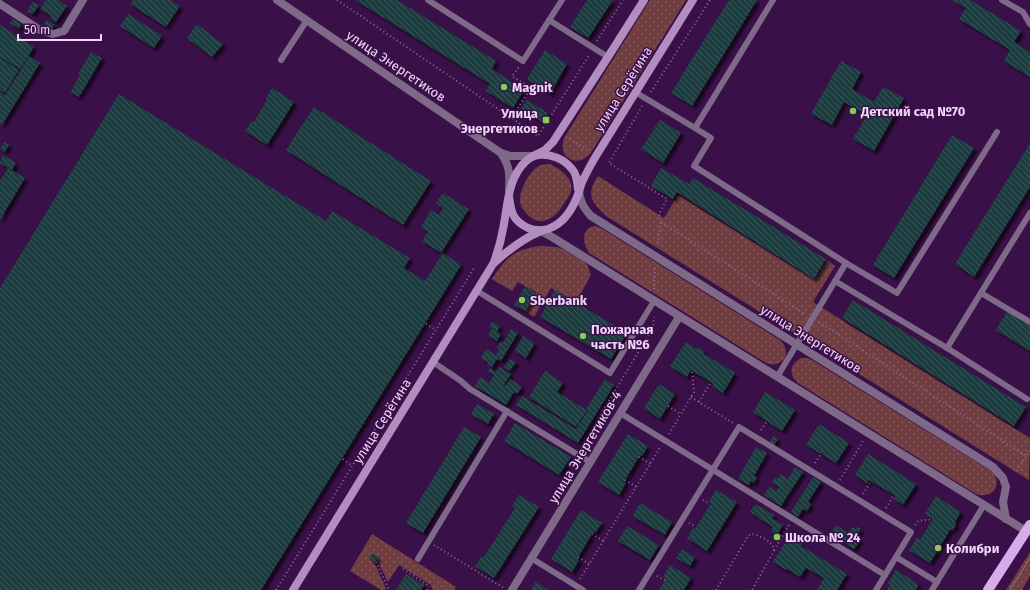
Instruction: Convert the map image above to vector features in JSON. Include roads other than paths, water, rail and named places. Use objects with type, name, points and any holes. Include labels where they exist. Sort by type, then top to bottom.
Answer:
[{"type":"main road","points":[[493,264],[499,249],[504,229],[512,184],[518,172],[533,156],[545,150],[553,142],[644,0]]},
{"type":"main road","name":"улица Серёгина","points":[[579,192],[582,181],[596,156],[693,0]]},
{"type":"main road","points":[[493,264],[527,237],[553,227],[562,221],[570,211],[579,192],[577,179],[573,169],[563,161],[553,156],[533,156]]},
{"type":"main road","points":[[509,196],[511,210],[517,221],[529,229],[541,231]]},
{"type":"main road","name":"улица Серёгина","points":[[292,590],[493,264]]},
{"type":"main road","points":[[988,590],[1028,528]]},
{"type":"street","points":[[0,4],[40,30],[53,34],[64,31],[83,0]]},
{"type":"street","name":"улица Энергетиков","points":[[277,0],[501,153]]},
{"type":"street","points":[[501,153],[511,156],[533,156]]},
{"type":"street","points":[[501,153],[507,162],[509,169],[509,196]]},
{"type":"street","name":"улица Энергетиков","points":[[579,192],[581,202],[591,216],[992,467],[1003,478],[1006,487],[1003,502],[1006,519]]},
{"type":"street","points":[[541,231],[654,297],[679,316],[1006,519],[1028,528]]},
{"type":"street","name":"улица Энергетиков-4","points":[[512,590],[679,316]]},
{"type":"lane","points":[[428,0],[523,61],[562,0]]},
{"type":"lane","points":[[695,128],[773,0]]},
{"type":"lane","points":[[1002,0],[1023,12],[1030,24]]},
{"type":"lane","points":[[281,60],[307,20]]},
{"type":"lane","points":[[549,20],[608,57]]},
{"type":"lane","points":[[635,92],[710,138],[694,166],[846,263],[897,293],[997,132]]},
{"type":"lane","points":[[947,348],[1030,212]]},
{"type":"lane","points":[[777,377],[846,263]]},
{"type":"lane","points":[[835,281],[947,348],[1027,399]]},
{"type":"lane","points":[[476,292],[610,373],[654,297]]},
{"type":"lane","points":[[981,293],[1030,322]]},
{"type":"lane","points":[[433,362],[470,389],[590,462]]},
{"type":"lane","points":[[418,559],[508,412]]},
{"type":"lane","points":[[620,413],[885,575]]},
{"type":"lane","points":[[639,590],[739,427],[911,532],[876,590]]},
{"type":"lane","points":[[932,590],[984,505]]},
{"type":"lane","points":[[896,557],[937,582]]},
{"type":"lane","points":[[531,558],[575,588],[583,590]]},
{"type":"tram line","points":[[1010,590],[1030,558]]},
{"type":"place","name":"Magnit","points":[[504,87]]},
{"type":"place","name":"Детский сад №70","points":[[853,111]]},
{"type":"place","name":"Улица Энергетиков","points":[[546,120]]},
{"type":"place","name":"Sberbank","points":[[522,300]]},
{"type":"place","name":"Пожарная часть №6","points":[[583,336]]},
{"type":"place","name":"Школа № 24","points":[[777,537]]},
{"type":"place","name":"Колибри","points":[[938,548]]}]
